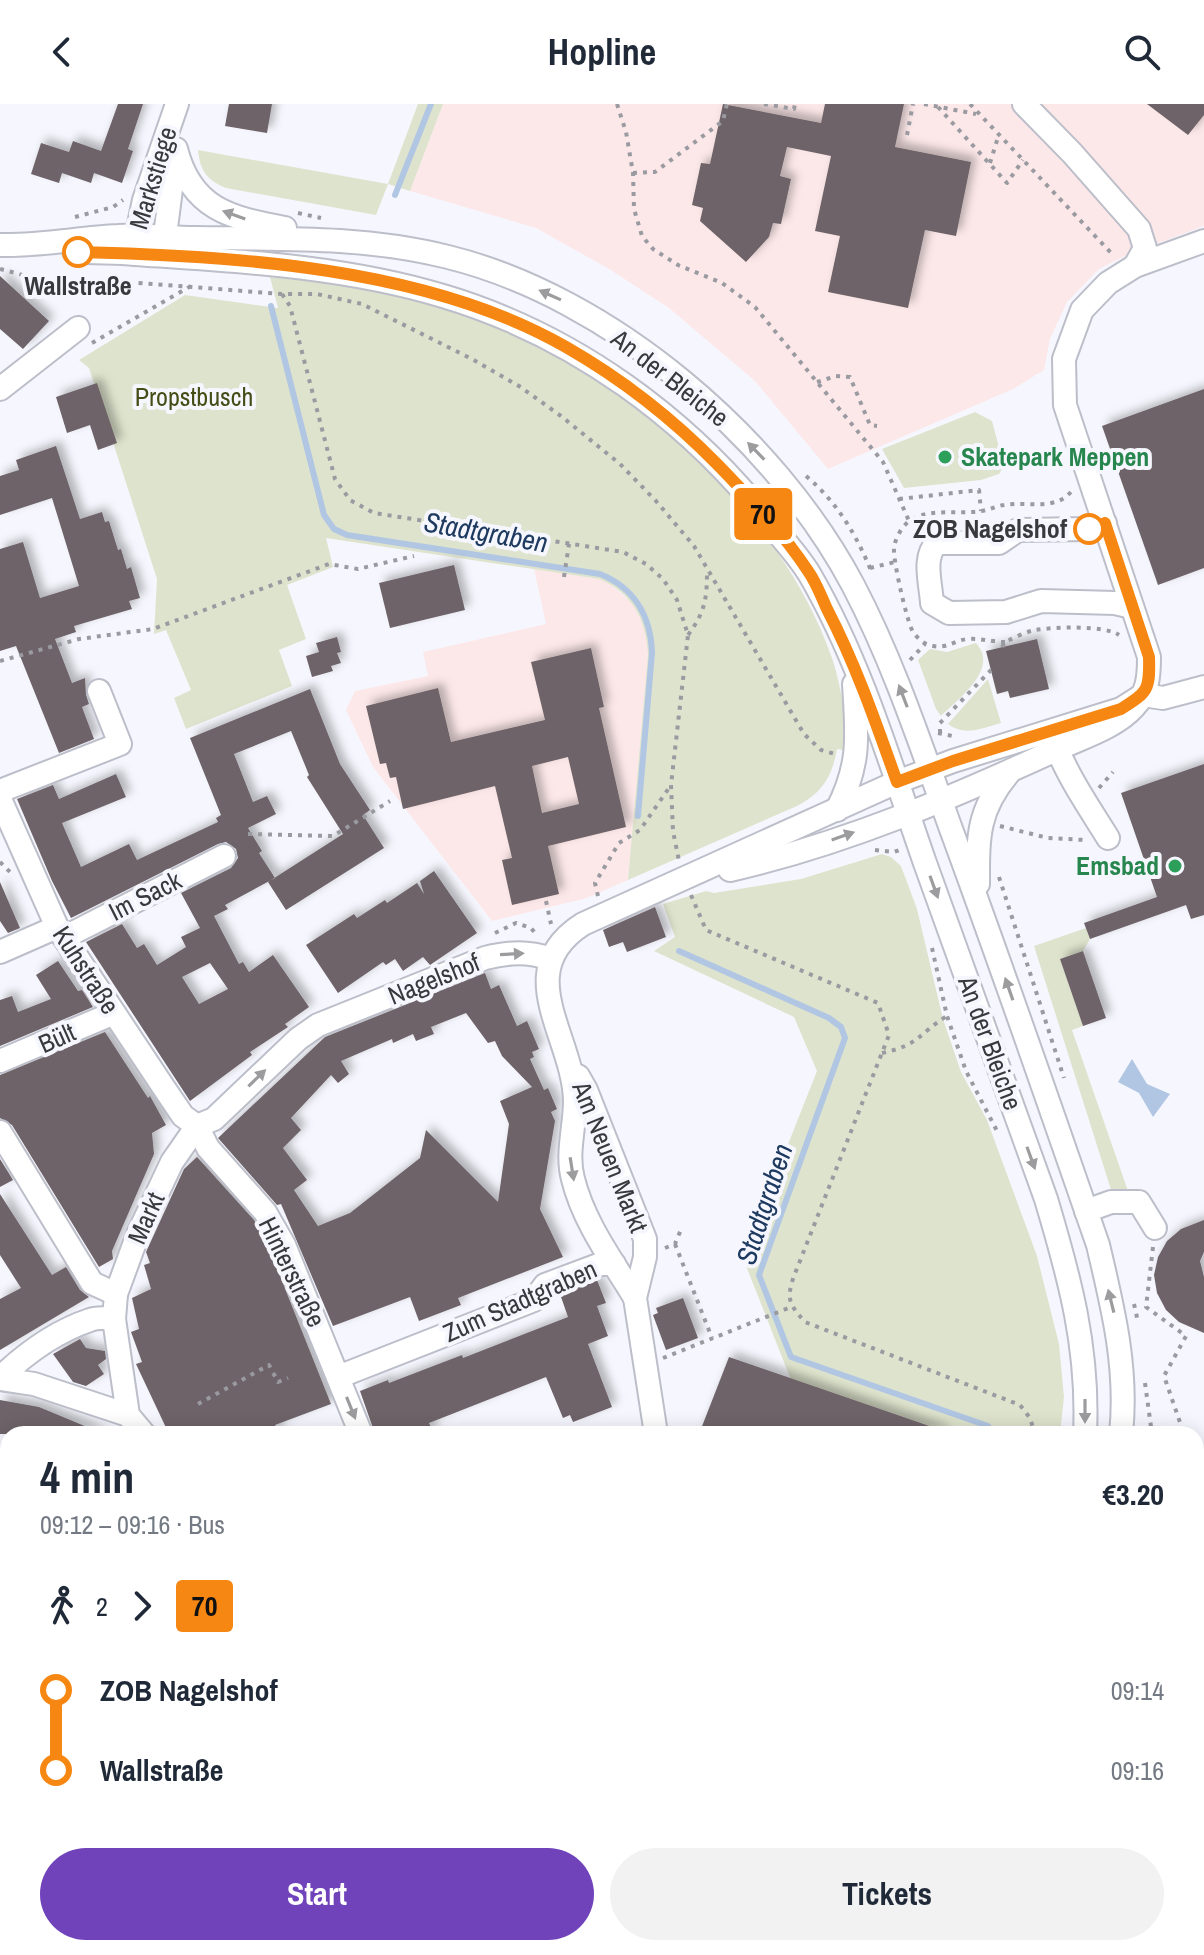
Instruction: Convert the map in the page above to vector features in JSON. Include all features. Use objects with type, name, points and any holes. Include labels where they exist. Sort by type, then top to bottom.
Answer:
[{"type":"street","name":"Markstiege","points":[[134,245],[146,195],[177,104]]},
{"type":"street","name":"Markstiege","points":[[163,247],[183,104]]},
{"type":"street","points":[[1024,104],[1139,229],[1145,248],[1135,266]]},
{"type":"street","points":[[176,149],[182,173],[193,189],[205,201],[225,212],[258,223],[365,241]]},
{"type":"street","name":"An der Bleiche","points":[[163,247],[365,241],[449,257],[512,278],[569,304],[650,357],[711,404],[764,458],[808,515],[851,583],[891,666],[931,769],[1098,1245],[1117,1325],[1123,1371],[1121,1426]]},
{"type":"street","points":[[551,959],[557,945],[567,934],[583,924],[897,782],[931,769],[1114,723],[1133,709],[1149,679],[1149,657],[1065,405],[1064,359],[1082,310],[1108,283],[1135,266],[1204,241]]},
{"type":"street","points":[[0,245],[38,245],[78,252],[134,245]]},
{"type":"street","name":"An der Bleiche","points":[[134,245],[365,278],[443,296],[506,319],[564,346],[629,387],[688,435],[751,499],[809,572],[853,661],[897,782],[1046,1199],[1064,1260],[1076,1304],[1081,1341],[1085,1426]]},
{"type":"street","points":[[0,389],[75,331]]},
{"type":"street","points":[[1105,523],[1077,530],[1018,530],[999,543],[937,543],[930,549],[928,561],[932,603],[949,613],[1006,612],[1041,601],[1104,602],[1132,607]]},
{"type":"street","name":"An der Bleiche","points":[[837,810],[851,783],[856,758],[853,661]]},
{"type":"street","points":[[1143,695],[1163,698],[1204,687]]},
{"type":"street","points":[[0,791],[120,744],[99,691]]},
{"type":"street","points":[[684,880],[779,858],[908,814],[1009,773],[1054,740]]},
{"type":"street","points":[[1054,740],[1078,792],[1108,838]]},
{"type":"street","name":"An der Bleiche","points":[[979,901],[978,841],[983,813],[993,792],[1009,773]]},
{"type":"street","name":"Kuhstraße","points":[[0,799],[61,932],[183,1116],[197,1126]]},
{"type":"street","name":"Im Sack","points":[[0,952],[61,932],[224,856]]},
{"type":"street","name":"Nagelshof","points":[[197,1126],[214,1119],[298,1039],[318,1025],[485,958],[508,953],[534,954],[551,959]]},
{"type":"street","name":"Am Neuen Markt","points":[[551,959],[547,997],[570,1064],[575,1100],[569,1159],[573,1180],[597,1239],[635,1298]]},
{"type":"street","name":"Bült","points":[[0,1061],[114,1013]]},
{"type":"street","name":"Am Neuen Markt","points":[[570,1064],[586,1090],[645,1239],[645,1257],[635,1298],[655,1426]]},
{"type":"street","name":"Hinterstraße","points":[[197,1126],[208,1148],[265,1212],[291,1258],[358,1426]]},
{"type":"street","name":"Markt","points":[[128,1415],[114,1319],[116,1294],[138,1234],[172,1162],[197,1126]]},
{"type":"street","points":[[0,1132],[92,1283],[116,1294]]},
{"type":"street","points":[[1086,1211],[1111,1202],[1139,1202],[1155,1228]]},
{"type":"street","name":"Zum Stadtgraben","points":[[338,1377],[534,1300],[545,1285],[601,1264],[614,1264]]},
{"type":"street","points":[[0,1378],[22,1357],[92,1318],[114,1319]]},
{"type":"street","points":[[0,1378],[34,1384],[128,1415],[137,1426]]},
{"type":"path","points":[[617,104],[633,173],[634,209],[642,236],[653,249],[678,265],[722,283],[755,307],[883,462],[909,521]]},
{"type":"path","points":[[633,173],[655,172],[723,121],[727,104]]},
{"type":"path","points":[[764,104],[794,109],[795,104]]},
{"type":"path","points":[[907,135],[913,104]]},
{"type":"path","points":[[924,104],[980,114]]},
{"type":"path","points":[[970,104],[1118,261],[1135,266]]},
{"type":"path","points":[[938,107],[1007,183],[1023,160]]},
{"type":"path","points":[[990,163],[999,134]]},
{"type":"path","points":[[73,218],[113,207],[125,198]]},
{"type":"path","points":[[0,269],[42,280],[317,294],[362,304],[413,327],[519,386],[620,464],[656,501],[694,546],[708,568],[804,734],[821,750],[842,756]]},
{"type":"path","points":[[75,331],[93,343],[191,286]]},
{"type":"path","points":[[282,294],[290,306],[335,479],[350,500],[374,513],[623,552],[646,564],[663,579],[677,600],[688,635]]},
{"type":"path","points":[[817,382],[836,376],[850,377],[870,425],[877,426]]},
{"type":"path","points":[[870,568],[895,562],[894,547],[899,532],[909,521],[924,514],[981,511],[1006,504],[1059,503],[1071,494],[1076,484]]},
{"type":"path","points":[[899,499],[979,490],[981,511]]},
{"type":"path","points":[[564,577],[569,544]]},
{"type":"path","points":[[0,661],[79,639],[153,629],[329,564],[358,569],[414,556]]},
{"type":"path","points":[[708,568],[707,601],[688,635],[671,785],[673,831],[684,880],[706,930],[878,1003],[889,1035],[794,1276],[789,1291],[791,1307],[805,1322],[1020,1405],[1032,1426]]},
{"type":"path","points":[[1002,647],[1005,642],[1035,630],[1111,629],[1122,637]]},
{"type":"path","points":[[909,661],[925,644]]},
{"type":"path","points":[[940,733],[940,723],[991,670]]},
{"type":"path","points":[[595,883],[619,843],[640,830],[671,785]]},
{"type":"path","points":[[248,834],[333,836],[390,801]]},
{"type":"path","points":[[993,824],[1048,838],[1108,838]]},
{"type":"path","points":[[894,852],[903,860]]},
{"type":"path","points":[[0,862],[7,871]]},
{"type":"path","points":[[546,901],[551,926]]},
{"type":"path","points":[[495,933],[516,923],[531,928],[536,935]]},
{"type":"path","points":[[930,941],[947,1016],[966,1071],[998,1133]]},
{"type":"path","points":[[882,1053],[915,1042],[947,1016]]},
{"type":"path","points":[[682,1227],[675,1244],[712,1338]]},
{"type":"path","points":[[1146,1307],[1155,1228]]},
{"type":"path","points":[[659,1250],[675,1244]]},
{"type":"path","points":[[658,1360],[791,1307]]},
{"type":"path","points":[[1136,1310],[1146,1307]]},
{"type":"path","points":[[1146,1307],[1186,1336],[1164,1376],[1181,1426]]},
{"type":"path","points":[[198,1404],[269,1365],[278,1382],[288,1378]]},
{"type":"path","points":[[1144,1379],[1151,1426]]},
{"type":"shaded area","points":[[443,104],[1204,104],[1204,226],[1129,254],[1099,269],[1067,302],[1050,339],[1044,370],[1013,389],[828,469],[755,381],[669,308],[609,269],[536,228],[410,191]]},
{"type":"shaded area","points":[[534,569],[609,583],[633,604],[647,633],[648,654],[628,880],[587,898],[492,921],[373,767],[346,710],[355,691],[428,676],[423,652],[546,624]]},
{"type":"green space","points":[[418,104],[443,104],[410,191],[388,184]]},
{"type":"green space","points":[[198,150],[388,184],[376,215],[226,188],[206,174]]},
{"type":"green space","name":"Propstbusch","points":[[270,277],[387,294],[444,308],[500,327],[552,351],[604,382],[654,419],[701,461],[743,507],[780,556],[811,608],[833,661],[850,751],[837,749],[829,776],[819,790],[797,806],[628,880],[648,654],[644,629],[628,600],[599,579],[326,538],[333,567],[287,585],[306,639],[279,650],[292,686],[186,729],[174,698],[191,690],[166,630],[154,634],[157,579],[89,368],[79,360],[185,295],[278,308]]},
{"type":"green space","name":"Skatepark Meppen","points":[[975,412],[992,421],[1004,466],[999,474],[981,480],[904,488],[882,449]]},
{"type":"green space","points":[[976,643],[982,653],[980,673],[941,716],[918,660],[930,649],[947,652]]},
{"type":"green space","points":[[988,679],[1001,723],[968,731],[948,724]]},
{"type":"green space","points":[[882,854],[901,866],[917,909],[943,1019],[961,1072],[987,1120],[1037,1256],[1059,1344],[1064,1397],[1061,1426],[929,1426],[791,1380],[743,1258],[817,1071],[794,1017],[654,951],[675,937],[663,904],[706,891],[714,893],[801,879]]},
{"type":"green space","points":[[1086,928],[1090,939],[1083,951],[1060,959],[1083,1026],[1072,1030],[1128,1191],[1113,1196],[1034,946]]},
{"type":"water","points":[[1132,1059],[1147,1084],[1170,1094],[1153,1117],[1139,1093],[1118,1082]]},
{"type":"building","points":[[118,104],[143,104],[128,149],[133,151],[122,183],[94,173],[91,183],[62,173],[59,183],[31,174],[41,143],[69,152],[73,141],[101,151]]},
{"type":"building","points":[[229,104],[272,104],[267,133],[225,126]]},
{"type":"building","points":[[723,104],[821,123],[825,104],[904,104],[895,147],[971,162],[956,236],[925,230],[908,308],[828,292],[840,236],[815,231],[831,156],[787,147],[780,176],[791,179],[781,224],[773,223],[769,237],[746,262],[700,221],[703,208],[692,205],[701,163],[710,164]]},
{"type":"building","points":[[1147,104],[1204,104],[1204,115],[1188,135]]},
{"type":"building","points":[[0,276],[49,321],[23,349],[0,329]]},
{"type":"building","points":[[97,383],[117,443],[98,450],[90,425],[67,433],[56,397]]},
{"type":"building","points":[[1204,389],[1204,568],[1158,585],[1102,426]]},
{"type":"building","points":[[56,446],[80,519],[102,512],[105,522],[109,521],[127,569],[131,567],[140,598],[129,601],[132,609],[74,626],[76,632],[55,639],[72,683],[85,678],[89,704],[82,707],[94,739],[59,753],[16,646],[0,651],[0,549],[23,542],[40,598],[79,586],[52,498],[0,515],[0,476],[19,470],[16,460]]},
{"type":"building","points":[[454,565],[465,610],[390,628],[379,583]]},
{"type":"building","points":[[337,637],[341,652],[337,653],[341,663],[331,666],[333,671],[312,677],[306,656],[319,652],[316,643]]},
{"type":"building","points":[[1037,639],[1049,689],[1010,698],[1008,691],[997,694],[986,651]]},
{"type":"building","points":[[591,648],[604,707],[599,708],[626,827],[548,846],[559,894],[512,905],[502,860],[512,858],[495,786],[403,809],[396,777],[390,778],[386,763],[380,764],[366,706],[438,688],[451,742],[545,720],[531,662]],"holes":[[[568,757],[579,804],[542,813],[532,766]]]},
{"type":"building","points":[[310,689],[340,764],[370,810],[363,815],[384,848],[286,910],[268,882],[225,905],[228,909],[214,916],[239,964],[243,962],[249,972],[273,955],[309,1007],[285,1024],[288,1027],[250,1052],[252,1055],[190,1101],[86,942],[122,924],[137,948],[144,944],[157,965],[186,947],[181,937],[200,928],[181,893],[231,868],[238,858],[236,849],[226,842],[218,844],[71,918],[17,799],[53,785],[59,799],[116,774],[126,797],[62,823],[81,867],[129,844],[137,860],[218,822],[216,818],[221,815],[190,738]],"holes":[[[291,731],[309,775],[307,777],[343,834],[275,878],[259,853],[262,851],[248,828],[276,814],[267,796],[253,802],[234,754]],[[210,963],[228,989],[199,1004],[182,977]]]},
{"type":"building","name":"Emsbad","points":[[1204,764],[1204,915],[1191,919],[1186,905],[1090,939],[1084,923],[1157,897],[1121,793]]},
{"type":"building","points":[[434,871],[477,933],[430,965],[423,957],[403,971],[395,959],[386,965],[383,962],[338,993],[306,945],[354,914],[357,918],[417,883],[424,894],[420,881]]},
{"type":"building","points":[[0,882],[20,928],[8,933],[0,921]]},
{"type":"building","points":[[655,907],[666,937],[627,952],[623,942],[609,947],[603,930]]},
{"type":"building","points":[[1083,951],[1106,1018],[1083,1026],[1060,959]]},
{"type":"building","points":[[58,961],[93,1007],[0,1046],[0,1000],[12,996],[18,1012],[51,999],[36,975]]},
{"type":"building","points":[[485,973],[491,989],[499,985],[517,1026],[527,1021],[539,1049],[532,1052],[534,1057],[530,1059],[544,1090],[548,1088],[557,1109],[551,1112],[555,1121],[540,1209],[563,1257],[458,1298],[461,1305],[419,1321],[410,1297],[333,1326],[281,1204],[277,1205],[218,1138],[325,1037]],"holes":[[[466,1013],[488,1043],[495,1041],[502,1056],[532,1087],[500,1101],[509,1124],[498,1202],[426,1130],[420,1158],[350,1213],[318,1226],[294,1190],[307,1180],[283,1148],[301,1130],[291,1118],[331,1075],[338,1083],[349,1074],[341,1061],[392,1039],[393,1043],[413,1034],[416,1041],[434,1034],[431,1027]]]},
{"type":"building","points":[[105,1032],[148,1098],[150,1096],[166,1125],[152,1133],[154,1154],[112,1251],[113,1259],[99,1267],[12,1125],[0,1118],[0,1075]]},
{"type":"building","points":[[197,1157],[254,1220],[268,1246],[331,1404],[276,1426],[165,1426],[136,1364],[142,1362],[131,1332],[139,1329],[132,1298],[151,1289],[144,1265],[150,1263],[146,1252],[184,1169]]},
{"type":"building","points":[[0,1159],[13,1180],[0,1187]]},
{"type":"building","points":[[0,1194],[52,1275],[66,1267],[80,1290],[89,1297],[0,1350],[0,1299],[21,1288],[0,1255]]},
{"type":"building","points":[[1204,1220],[1204,1252],[1200,1261],[1204,1277],[1204,1333],[1179,1322],[1166,1310],[1157,1293],[1154,1275],[1158,1257],[1167,1241],[1181,1229]]},
{"type":"building","points":[[597,1280],[606,1303],[597,1306],[608,1336],[588,1344],[612,1407],[573,1422],[570,1415],[563,1418],[546,1377],[429,1423],[430,1426],[372,1426],[360,1391],[462,1355],[463,1358],[568,1317],[560,1294]]},
{"type":"building","points":[[683,1298],[698,1338],[666,1350],[653,1315],[658,1313],[656,1308]]},
{"type":"building","points":[[80,1339],[86,1348],[105,1351],[106,1359],[98,1365],[104,1374],[86,1386],[73,1382],[53,1354]]},
{"type":"building","points":[[729,1357],[929,1426],[702,1426]]},
{"type":"building","points":[[0,1400],[39,1407],[85,1426],[0,1426]]},
{"type":"waterway","points":[[395,195],[431,104]]},
{"type":"waterway","name":"Stadtgraben","points":[[271,306],[324,515],[334,529],[347,535],[600,574],[623,587],[639,605],[648,627],[652,653],[638,816]]},
{"type":"waterway","name":"Stadtgraben","points":[[679,951],[829,1018],[841,1027],[845,1038],[759,1275],[791,1357],[988,1426]]},
{"type":"bus line","name":"70","points":[[78,252],[275,265],[365,278],[443,296],[506,319],[564,346],[629,387],[688,435],[751,499],[809,572],[853,661],[897,782],[953,761],[1121,709],[1143,695],[1149,679],[1149,657],[1105,523],[1089,529]]},
{"type":"place","name":"Wallstraße","points":[[78,252]]},
{"type":"place","name":"Skatepark Meppen","points":[[945,457]]},
{"type":"place","name":"ZOB Nagelshof","points":[[1089,529]]},
{"type":"place","name":"Emsbad","points":[[1175,866]]}]
